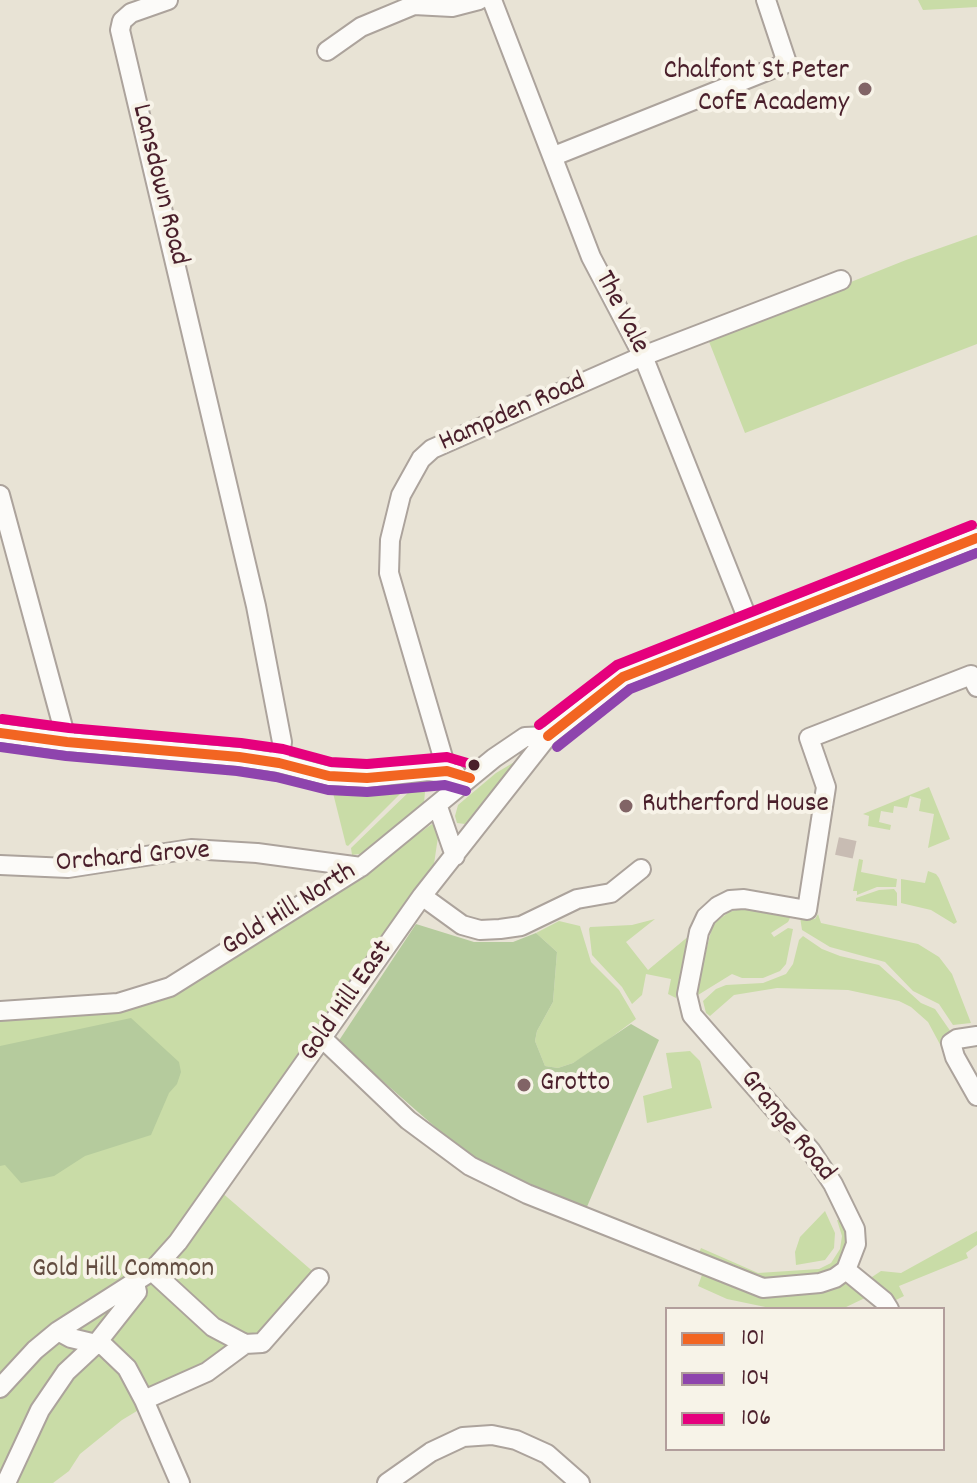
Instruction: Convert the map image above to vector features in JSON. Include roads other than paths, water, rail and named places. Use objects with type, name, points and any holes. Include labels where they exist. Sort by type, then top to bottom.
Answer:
[{"type":"street","name":"Lansdown Road","points":[[168,0],[131,13],[122,21],[120,30],[256,606],[282,742],[279,763]]},
{"type":"street","points":[[327,51],[361,27],[414,5],[452,7],[479,0]]},
{"type":"street","name":"The Vale","points":[[492,0],[591,257],[643,356],[750,625]]},
{"type":"street","points":[[554,156],[787,63],[766,0]]},
{"type":"street","name":"Hampden Road","points":[[447,771],[389,573],[390,540],[401,495],[421,459],[432,449],[643,356],[841,280]]},
{"type":"street","points":[[0,495],[67,742]]},
{"type":"street","points":[[548,736],[623,677],[977,538]]},
{"type":"street","name":"Grange Road","points":[[846,1270],[856,1244],[855,1229],[833,1184],[811,1151],[692,1015],[687,994],[699,932],[706,917],[730,900],[744,899],[807,910],[826,787],[809,738],[971,675],[977,687]]},
{"type":"street","points":[[0,733],[279,763],[348,778],[447,771],[470,778]]},
{"type":"street","name":"Gold Hill North","points":[[0,1011],[118,1003],[170,987],[361,867],[525,737],[548,736]]},
{"type":"street","name":"Gold Hill East","points":[[0,1388],[35,1350],[58,1331],[152,1271],[201,1212],[422,896],[548,736]]},
{"type":"street","points":[[438,807],[455,856]]},
{"type":"street","name":"Orchard Grove","points":[[0,865],[68,868],[191,849],[257,853],[361,867]]},
{"type":"street","points":[[422,896],[462,925],[480,930],[500,929],[521,926],[577,899],[611,893],[641,869]]},
{"type":"street","points":[[977,1036],[951,1043],[955,1057],[977,1096]]},
{"type":"street","points":[[322,1038],[408,1120],[470,1166],[527,1194],[763,1288],[820,1283],[846,1270],[888,1307]]},
{"type":"street","points":[[152,1271],[213,1327],[245,1344],[262,1343],[319,1278]]},
{"type":"street","points":[[6,1483],[40,1410],[66,1372],[96,1344],[137,1292],[135,1283]]},
{"type":"street","points":[[58,1331],[71,1338],[104,1346],[127,1368],[180,1483]]},
{"type":"street","points":[[144,1400],[207,1372],[245,1344]]},
{"type":"street","points":[[387,1483],[431,1452],[452,1442],[463,1437],[492,1435],[516,1440],[547,1454],[580,1483]]},
{"type":"tunnel","points":[[837,846],[860,851]]},
{"type":"place","name":"Chalfont St Peter CofE Academy","points":[[865,89]]},
{"type":"place","name":"Rutherford House","points":[[626,806]]},
{"type":"place","name":"Grotto","points":[[524,1085]]},
{"type":"park label","name":"Gold Hill Common","points":[[123,1271]]}]
